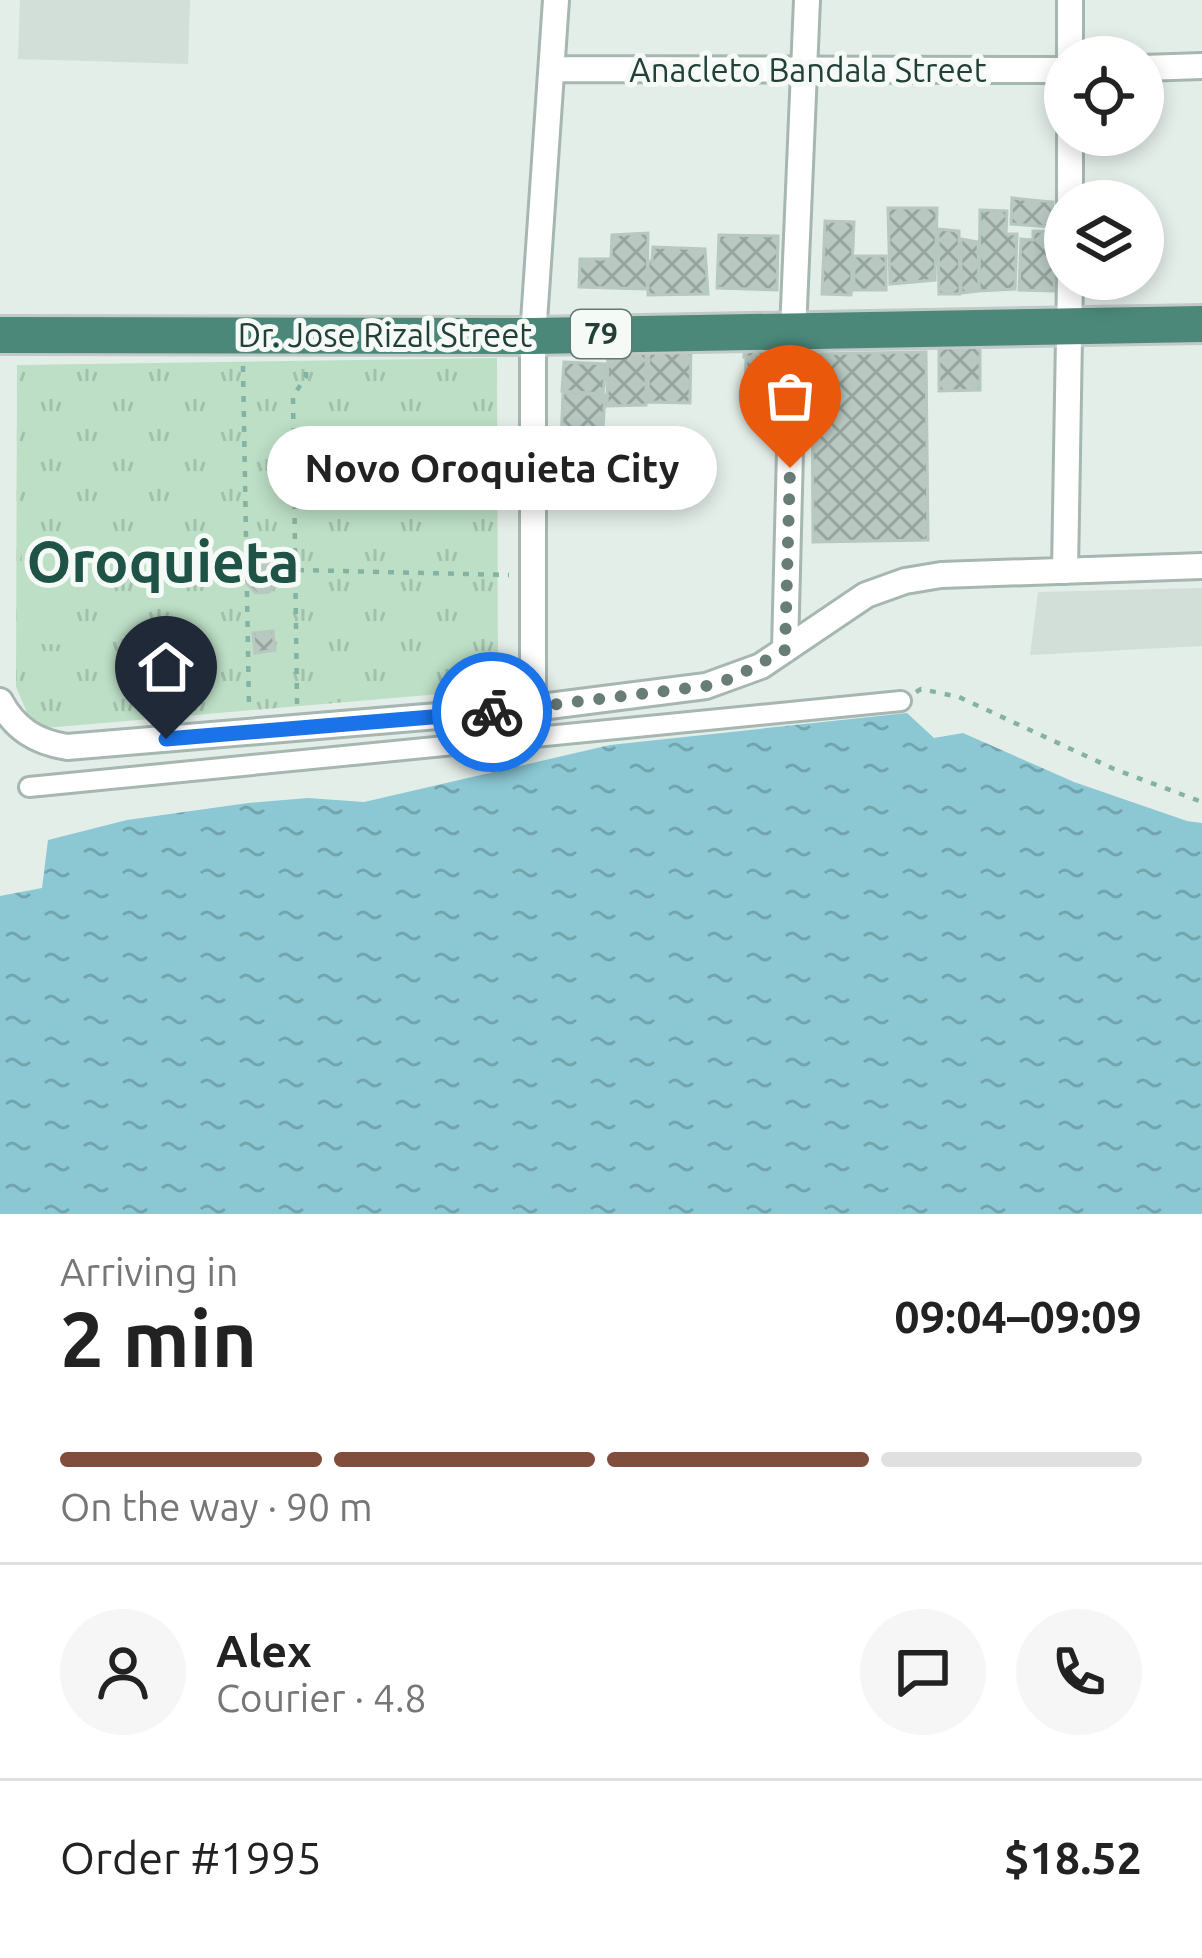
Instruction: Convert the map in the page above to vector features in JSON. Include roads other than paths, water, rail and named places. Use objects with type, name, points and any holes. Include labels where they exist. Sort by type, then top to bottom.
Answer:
[{"type":"highway","name":"Dr. Jose Rizal Street","points":[[0,335],[533,335],[1202,324]]},
{"type":"street","points":[[532,708],[533,335],[556,0]]},
{"type":"street","points":[[785,650],[807,0]]},
{"type":"street","points":[[1070,0],[1070,36]]},
{"type":"street","points":[[1164,68],[1202,67]]},
{"type":"street","name":"Anacleto Bandala Street","points":[[552,69],[1044,70]]},
{"type":"street","points":[[1065,571],[1070,300]]},
{"type":"street","points":[[0,701],[16,724],[47,743],[67,747],[532,708],[706,686],[733,678],[785,650],[866,595],[905,581],[941,575],[1202,566]]},
{"type":"street","points":[[28,787],[901,701]]},
{"type":"water","points":[[907,713],[934,738],[963,733],[1074,782],[1202,823],[1202,1214],[0,1214],[0,896],[42,888],[48,840],[127,820],[248,803],[308,798],[364,802],[610,745]]},
{"type":"place","name":"Novo Oroquieta City","points":[[790,468]]},
{"type":"district","name":"Oroquieta","points":[[163,562]]}]
